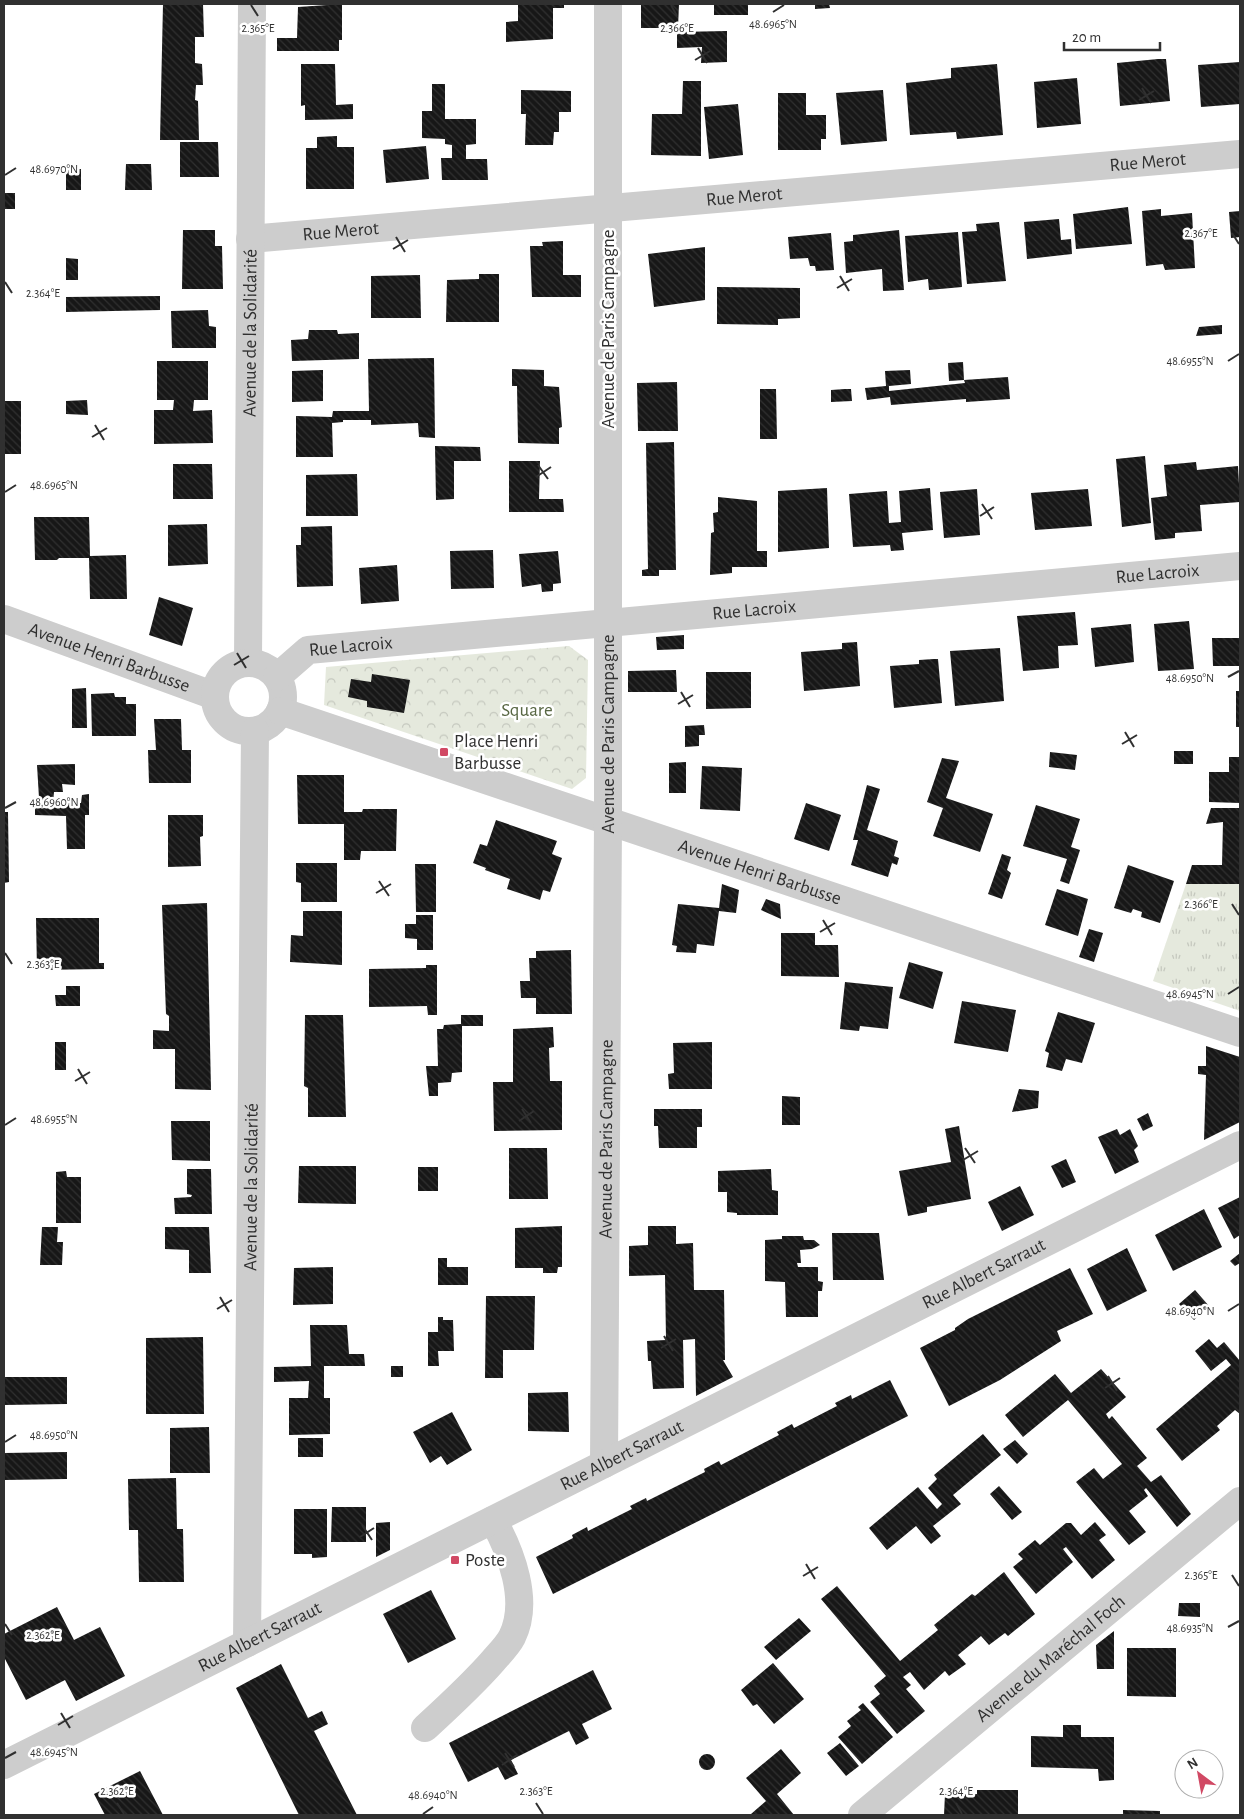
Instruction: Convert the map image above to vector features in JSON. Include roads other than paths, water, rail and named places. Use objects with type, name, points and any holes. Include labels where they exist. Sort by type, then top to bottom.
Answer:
[{"type":"street","name":"Avenue de la Solidarité","points":[[248,663],[252,4]]},
{"type":"street","name":"Avenue de Paris Campagne","points":[[604,1464],[608,820],[608,4]]},
{"type":"street","name":"Rue Merot","points":[[250,239],[1240,154]]},
{"type":"street","name":"Rue Lacroix","points":[[277,677],[308,650],[1240,566]]},
{"type":"street","name":"Avenue Henri Barbusse","points":[[4,619],[215,696]]},
{"type":"street","points":[[248,663],[264,666],[277,677],[283,694],[280,711],[270,724],[255,731],[240,730],[227,722],[218,711],[215,696],[220,679],[232,667],[248,663]]},
{"type":"street","name":"Avenue Henri Barbusse","points":[[280,711],[1240,1033]]},
{"type":"street","name":"Avenue de la Solidarité","points":[[248,1643],[255,731]]},
{"type":"street","name":"Rue Albert Sarraut","points":[[4,1765],[1240,1145]]},
{"type":"street","name":"Avenue du Maréchal Foch","points":[[862,1815],[1240,1501]]},
{"type":"street","points":[[425,1728],[468,1689],[512,1637],[519,1611],[517,1585],[503,1538],[493,1520]]},
{"type":"place","name":"Place Henri Barbusse","points":[[444,752]]},
{"type":"place","name":"Poste","points":[[455,1560]]},
{"type":"park label","name":"Square","points":[[527,710]]}]
